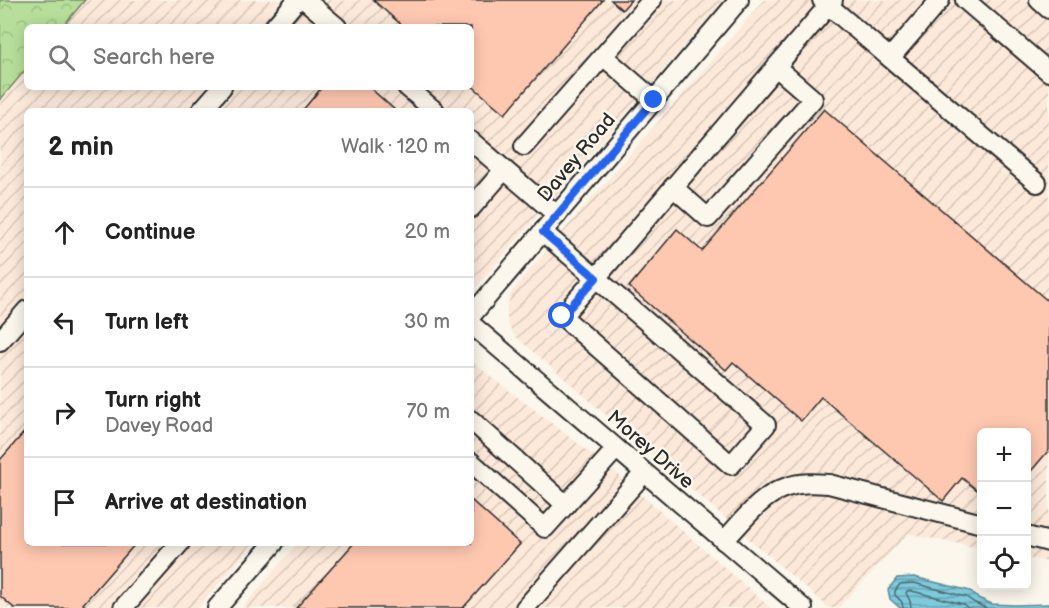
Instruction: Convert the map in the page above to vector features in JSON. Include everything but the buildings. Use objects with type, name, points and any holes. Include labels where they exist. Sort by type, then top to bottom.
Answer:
[{"type":"street","points":[[277,24],[297,0]]},
{"type":"street","points":[[305,0],[333,24]]},
{"type":"street","points":[[524,146],[652,0]]},
{"type":"street","name":"Davey Road","points":[[474,312],[740,0]]},
{"type":"street","points":[[890,58],[940,0]]},
{"type":"street","points":[[965,0],[1049,72]]},
{"type":"street","points":[[1039,0],[1049,9]]},
{"type":"street","points":[[543,232],[596,278],[766,425],[731,465],[562,316],[596,278],[776,67],[828,2],[1037,183]]},
{"type":"street","points":[[603,56],[654,100]]},
{"type":"street","points":[[673,188],[708,218],[813,99],[776,67]]},
{"type":"street","points":[[204,108],[219,90]]},
{"type":"street","points":[[410,90],[432,108]]},
{"type":"street","points":[[474,144],[557,214]]},
{"type":"street","points":[[474,205],[504,170]]},
{"type":"street","points":[[0,341],[24,313]]},
{"type":"street","name":"Morey Drive","points":[[474,327],[724,541],[796,606]]},
{"type":"street","points":[[474,423],[566,505]]},
{"type":"street","points":[[474,465],[545,528],[616,449]]},
{"type":"street","points":[[530,606],[644,473]]},
{"type":"street","points":[[724,541],[753,509],[771,495],[787,487],[808,483],[829,484],[977,523]]},
{"type":"street","points":[[1031,537],[1049,542]]},
{"type":"street","points":[[123,608],[177,546]]},
{"type":"street","points":[[226,605],[272,546]]},
{"type":"shaded area","points":[[85,0],[724,0],[474,290],[474,108],[24,108],[24,546],[251,546],[198,608],[0,608],[0,100],[24,72],[24,90],[474,90],[474,24],[65,24]]},
{"type":"shaded area","points":[[764,0],[1049,0],[1049,562],[1031,559],[1031,428],[977,428],[977,547],[908,534],[838,608],[829,608],[514,335],[507,322],[507,307],[511,294]]},
{"type":"shaded area","points":[[474,363],[615,472],[771,608],[242,608],[295,546],[474,546]]},
{"type":"green space","points":[[0,0],[85,0],[65,24],[24,24],[24,72],[0,100]]},
{"type":"water","points":[[914,577],[970,591],[978,598],[992,604],[1049,604],[1049,608],[900,608],[890,599],[888,590],[897,578]]},
{"type":"route","points":[[562,316],[596,278],[543,232],[654,100]]}]
